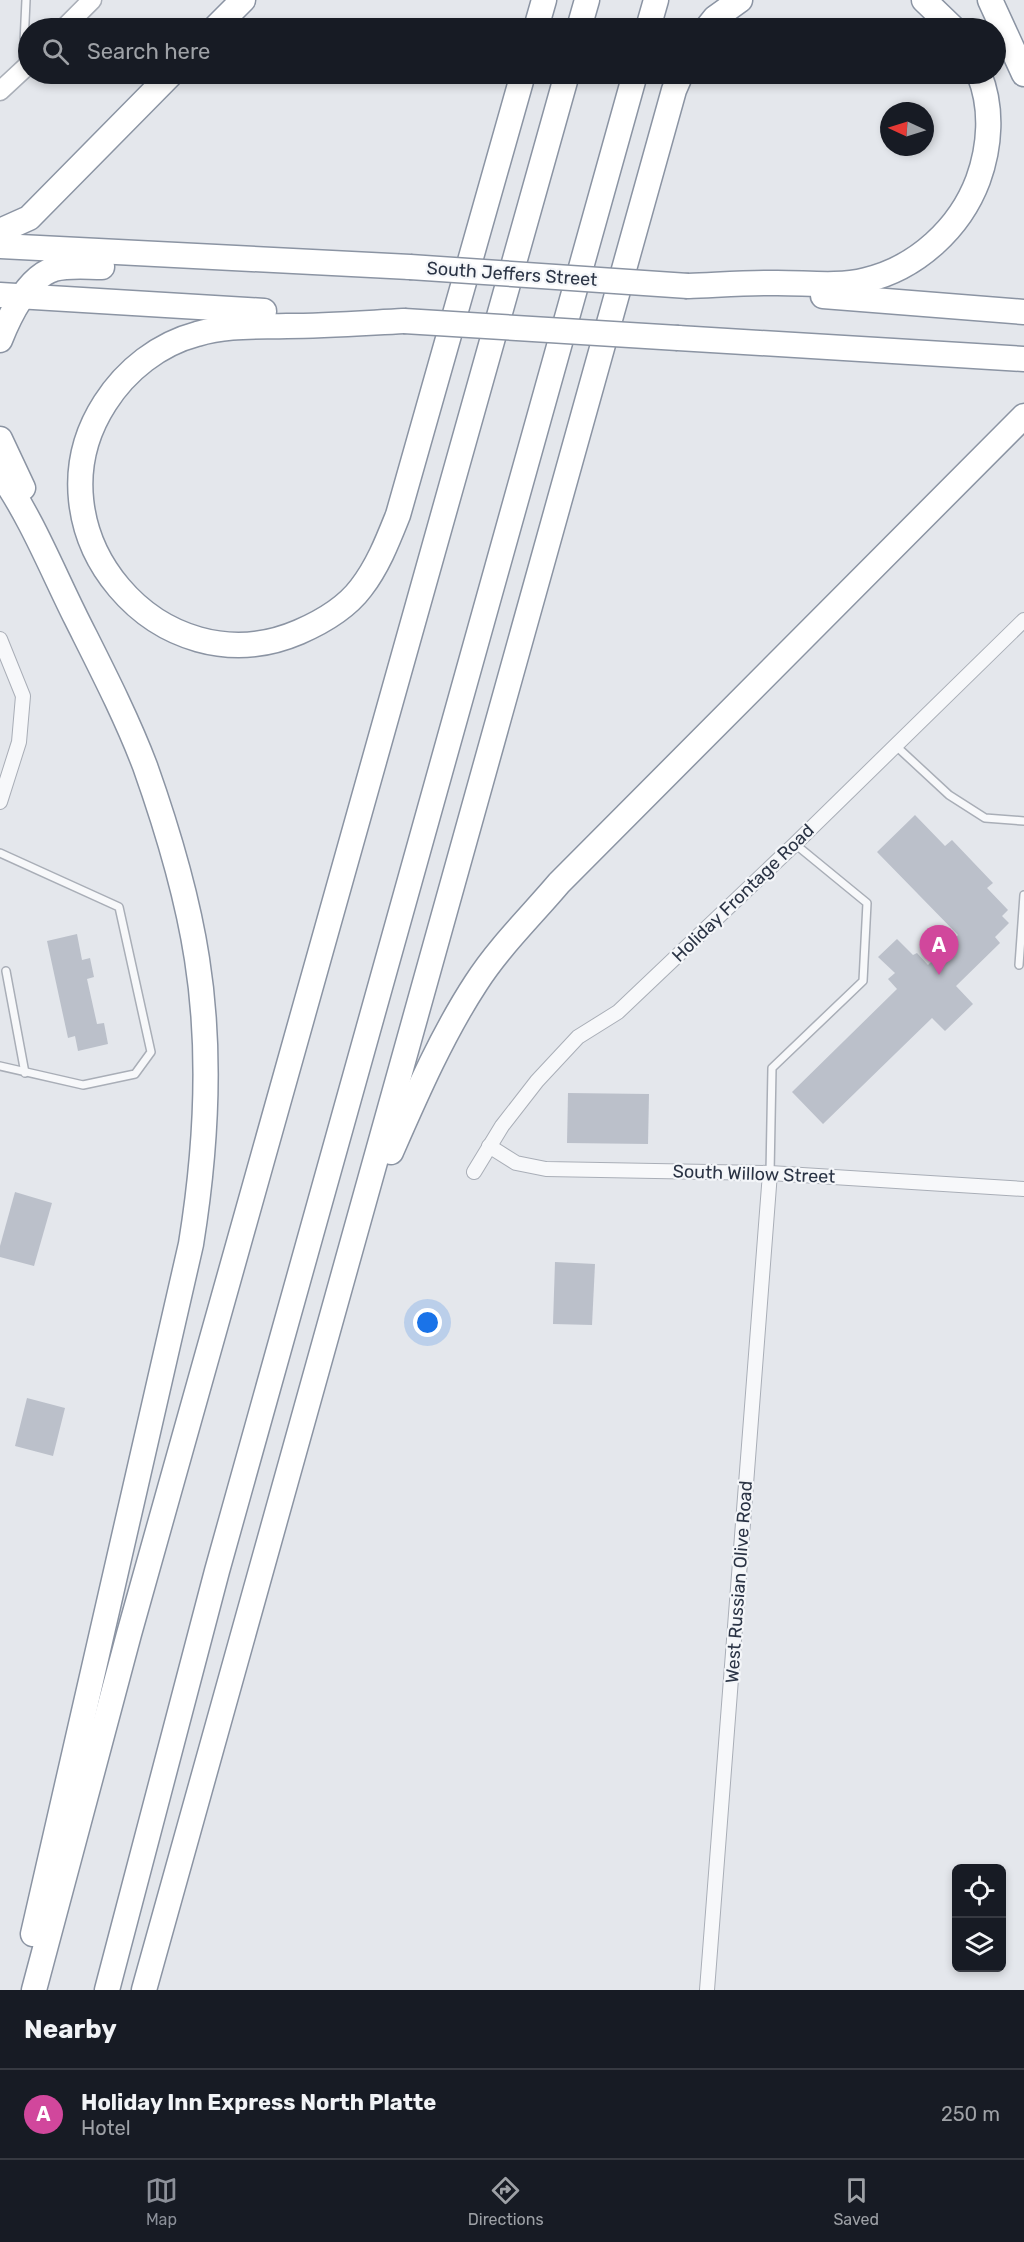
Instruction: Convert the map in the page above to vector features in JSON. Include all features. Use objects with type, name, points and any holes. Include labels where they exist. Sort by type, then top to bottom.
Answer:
[{"type":"highway","points":[[225,18],[243,0]]},
{"type":"highway","points":[[539,18],[544,0]]},
{"type":"highway","points":[[582,18],[587,0]]},
{"type":"highway","points":[[651,18],[656,0]]},
{"type":"highway","points":[[715,18],[740,0]]},
{"type":"highway","points":[[924,0],[943,18]]},
{"type":"highway","points":[[990,0],[998,18]]},
{"type":"highway","points":[[1006,35],[1024,74]]},
{"type":"highway","points":[[0,231],[29,218],[161,84]]},
{"type":"highway","points":[[404,321],[287,326],[239,325],[196,334],[166,346],[137,366],[118,384],[94,419],[82,466],[81,493],[86,525],[95,554],[123,595],[164,625],[188,636],[240,646],[267,643],[315,625],[338,610],[361,588],[381,555],[398,515],[520,84]]},
{"type":"highway","points":[[34,1990],[133,1623],[564,84]]},
{"type":"highway","points":[[108,1990],[217,1571],[632,84]]},
{"type":"highway","points":[[144,1990],[658,146],[678,84]]},
{"type":"highway","points":[[688,286],[826,284],[866,280],[898,268],[928,249],[949,230],[971,198],[981,171],[988,146],[988,115],[981,84]]},
{"type":"highway","name":"South Jeffers Street","points":[[0,246],[410,267],[1024,312]]},
{"type":"highway","points":[[0,340],[12,296],[54,269],[79,267],[195,270],[250,260]]},
{"type":"highway","points":[[12,296],[678,338],[861,347],[1024,359]]},
{"type":"highway","points":[[861,347],[1024,344]]},
{"type":"highway","points":[[339,1295],[382,1173],[406,1119],[477,982],[559,883],[1024,416]]},
{"type":"highway","points":[[0,439],[64,574],[99,665]]},
{"type":"highway","points":[[0,473],[30,525],[99,665],[144,764],[187,909],[197,960],[205,1072],[202,1170],[191,1244],[19,1990]]},
{"type":"street","points":[[74,18],[92,0]]},
{"type":"street","points":[[0,91],[18,74]]},
{"type":"street","name":"Holiday Frontage Road","points":[[474,1172],[489,1146],[537,1081],[578,1038],[618,1012],[795,844],[1024,620]]},
{"type":"street","points":[[0,639],[13,666],[23,696],[19,742],[0,802]]},
{"type":"street","name":"South Willow Street","points":[[489,1146],[516,1163],[546,1169],[770,1173],[1024,1189]]},
{"type":"street","name":"West Russian Olive Road","points":[[707,1990],[770,1173]]},
{"type":"lane","points":[[26,0],[26,18]]},
{"type":"lane","points":[[895,746],[950,795],[985,818],[1024,821]]},
{"type":"lane","points":[[770,1173],[772,1068],[863,981],[867,903],[795,844]]},
{"type":"lane","points":[[0,853],[119,907],[151,1052],[135,1074],[82,1084],[0,1066]]},
{"type":"lane","points":[[1019,965],[1024,895]]},
{"type":"lane","points":[[6,971],[25,1072]]},
{"type":"building","points":[[915,815],[945,846],[952,840],[993,883],[987,888],[1008,910],[1002,916],[1009,923],[995,937],[1000,943],[956,986],[973,1004],[945,1031],[932,1018],[823,1124],[792,1092],[897,989],[888,979],[895,973],[878,957],[897,939],[913,955],[917,953],[928,965],[958,935],[877,852]]},
{"type":"building","points":[[77,934],[82,960],[90,958],[94,977],[87,979],[97,1024],[104,1023],[108,1044],[78,1051],[75,1036],[68,1038],[47,941]]},
{"type":"building","points":[[568,1093],[649,1094],[648,1144],[567,1143]]},
{"type":"building","points":[[15,1192],[52,1203],[34,1266],[0,1257],[0,1246]]},
{"type":"building","points":[[555,1262],[595,1264],[592,1325],[553,1324]]},
{"type":"building","points":[[27,1398],[65,1408],[53,1456],[15,1446]]},
{"type":"place","name":"Holiday Inn Express North Platte","points":[[939,975]]}]
